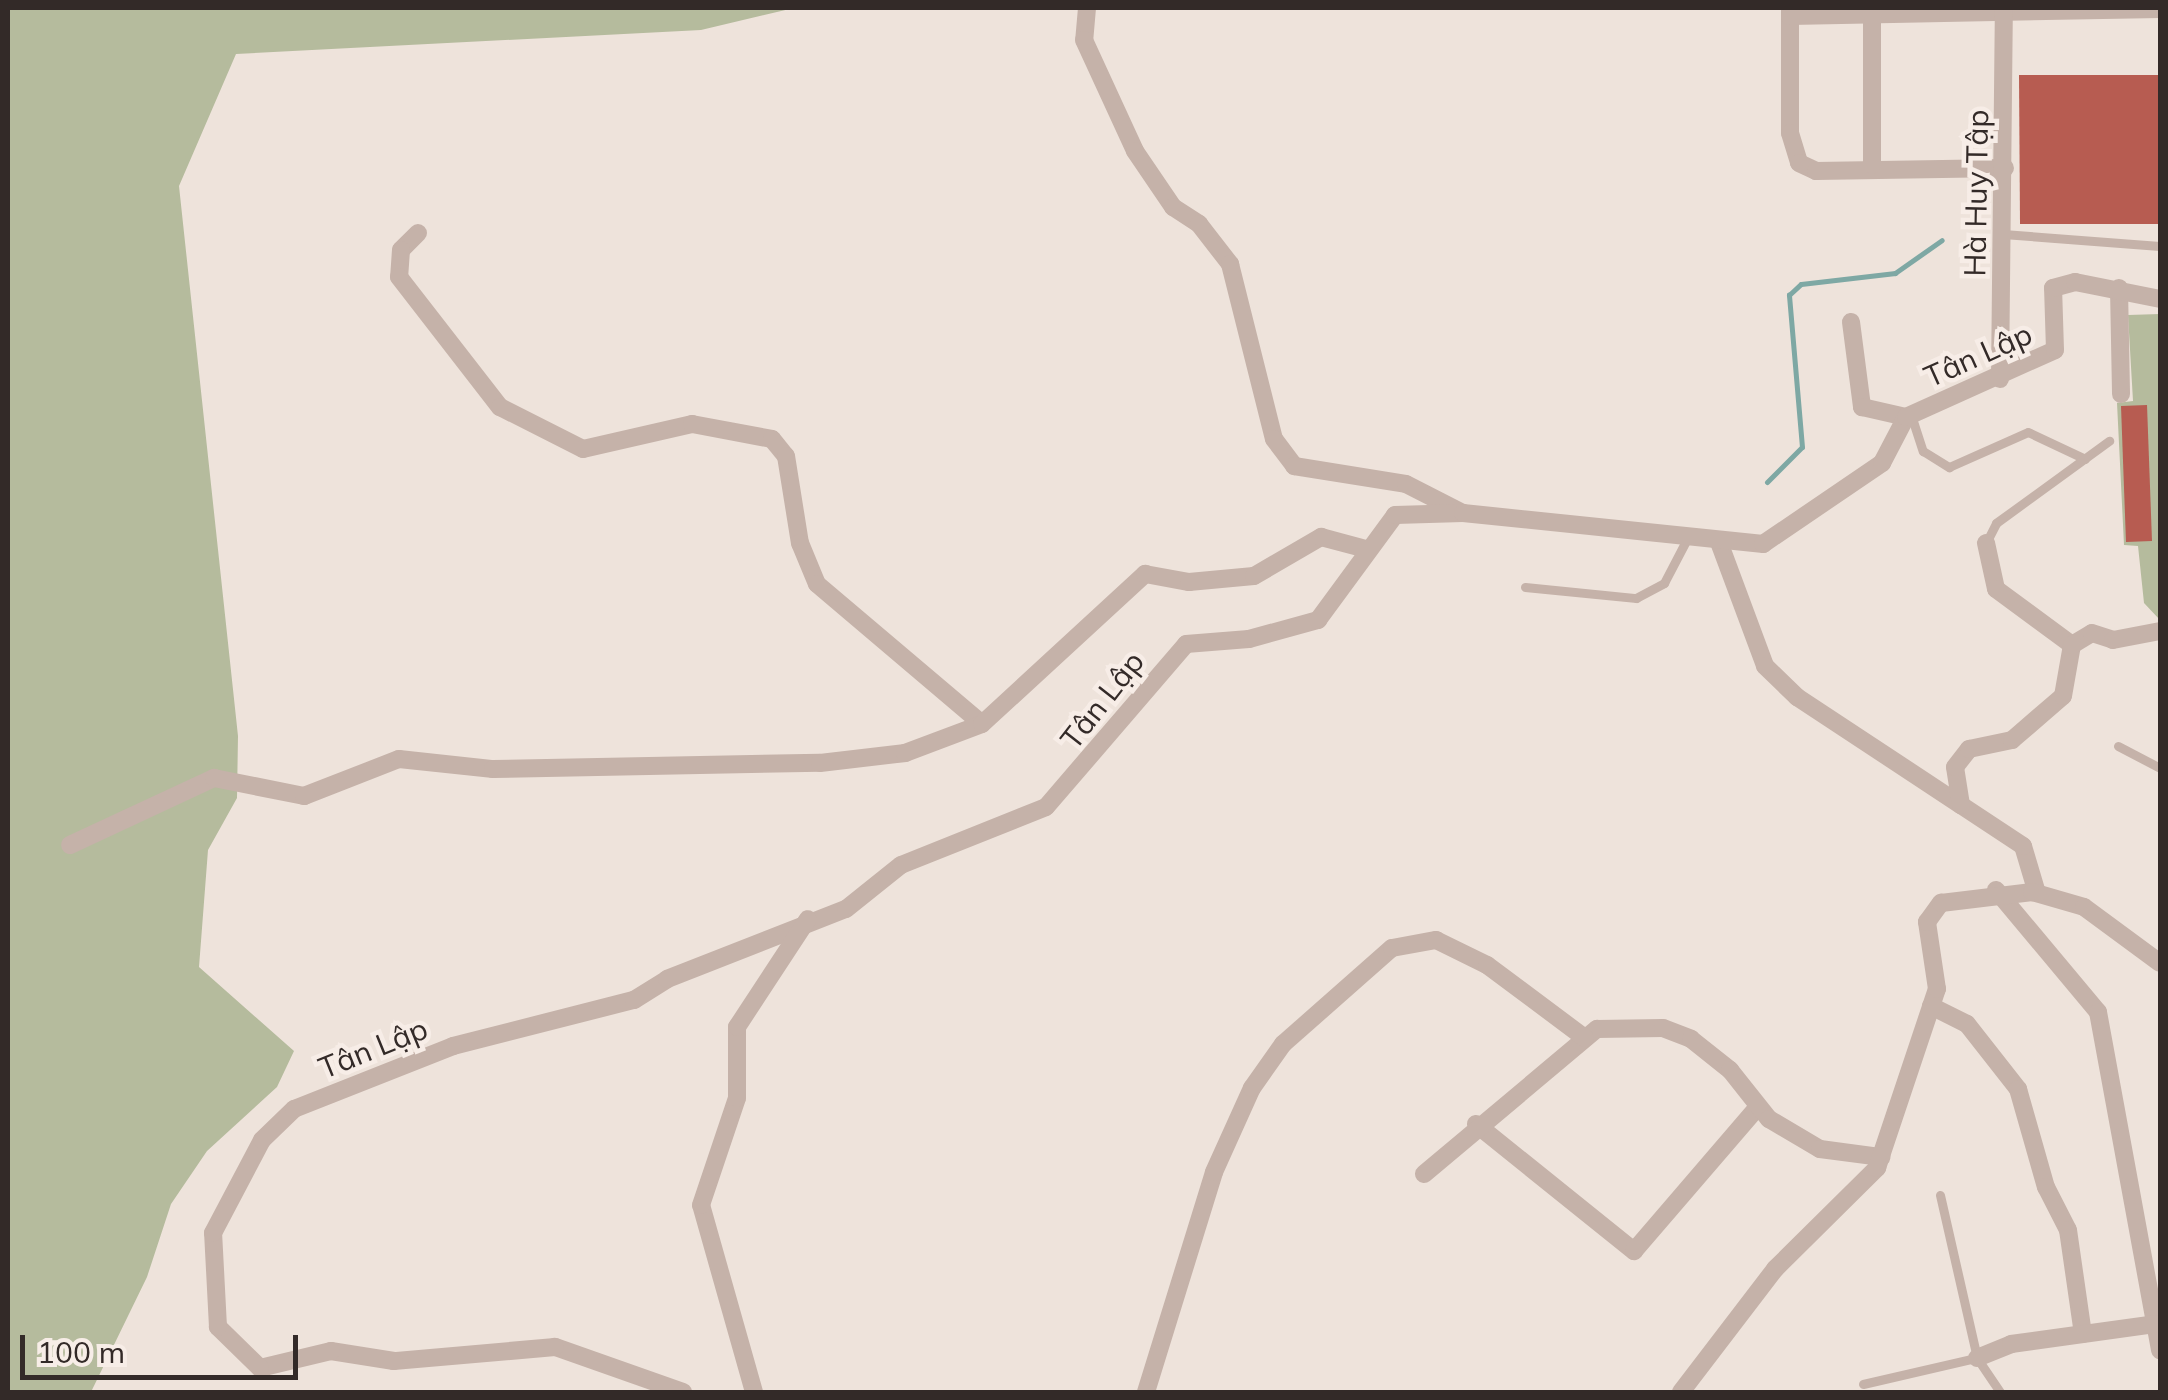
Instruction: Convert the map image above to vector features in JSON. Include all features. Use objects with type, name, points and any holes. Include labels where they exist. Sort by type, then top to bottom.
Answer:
[{"type":"street","points":[[1087,8],[1084,40],[1135,151],[1172,207],[1198,224],[1230,264],[1274,439],[1294,466],[1353,482],[1406,484],[1463,513]]},
{"type":"street","name":"Hà Huy Tập","points":[[2000,378],[2004,9]]},
{"type":"street","points":[[2004,168],[1872,165],[1816,172],[1799,163],[1790,133],[1790,12],[2160,9]]},
{"type":"street","points":[[1872,11],[1872,165]]},
{"type":"street","points":[[418,233],[401,250],[399,278],[500,407],[583,450],[692,424],[772,439],[786,456],[800,543],[817,584],[982,724]]},
{"type":"street","name":"Tân Lập","points":[[684,1392],[555,1346],[394,1360],[331,1351],[260,1368],[218,1326],[212,1233],[262,1140],[294,1109],[452,1046],[634,1000],[808,918],[846,909],[901,865],[1046,807],[1186,644],[1250,639],[1318,620],[1343,594],[1366,549],[1395,515],[1463,513],[1764,544],[1850,490],[1882,464],[1909,416],[2000,378],[2054,350],[2053,288],[2075,282],[2160,299]]},
{"type":"street","points":[[2119,288],[2121,394]]},
{"type":"street","points":[[1851,322],[1862,407],[1909,416]]},
{"type":"street","points":[[70,845],[214,778],[304,796],[399,759],[493,770],[820,763],[905,753],[982,724],[1145,574],[1189,582],[1254,576],[1321,537],[1366,549]]},
{"type":"street","points":[[1720,542],[1764,666],[1797,697],[2023,846],[2037,893]]},
{"type":"street","points":[[1986,543],[1996,590],[2072,645]]},
{"type":"street","points":[[1960,805],[1955,766],[1969,750],[2012,740],[2064,696],[2072,645],[2092,632],[2113,640],[2160,631]]},
{"type":"street","points":[[1996,890],[2098,1012],[2160,1350]]},
{"type":"street","points":[[1681,1392],[1775,1270],[1880,1157],[1938,989],[1927,922],[1942,903],[1996,890],[2037,893],[2084,908],[2160,963]]},
{"type":"street","points":[[754,1392],[702,1205],[737,1098],[737,1027],[808,918]]},
{"type":"street","points":[[1146,1392],[1214,1172],[1252,1088],[1283,1044],[1392,948],[1436,940],[1487,965],[1584,1038]]},
{"type":"street","points":[[1931,1006],[1967,1024],[2018,1089],[2046,1187],[2068,1230],[2082,1334]]},
{"type":"street","points":[[1424,1174],[1476,1124],[1598,1030],[1663,1028],[1691,1039],[1730,1070],[1757,1108],[1820,1149],[1880,1157]]},
{"type":"street","points":[[1476,1124],[1628,1251],[1643,1244],[1757,1108]]},
{"type":"street","points":[[1977,1358],[2011,1344],[2158,1324]]},
{"type":"lane","points":[[2003,234],[2160,246]]},
{"type":"lane","points":[[1909,416],[1923,452],[1949,467],[2028,432],[2085,458]]},
{"type":"lane","points":[[1986,543],[1996,523],[2109,441]]},
{"type":"lane","points":[[1524,587],[1636,598],[1664,583],[1687,539]]},
{"type":"lane","points":[[2118,746],[2160,768]]},
{"type":"lane","points":[[1940,1195],[1977,1358],[2000,1392]]},
{"type":"lane","points":[[1863,1384],[1977,1358]]},
{"type":"green space","points":[[8,8],[794,8],[701,30],[236,54],[179,186],[238,736],[237,798],[208,850],[199,967],[294,1051],[277,1087],[207,1151],[171,1204],[147,1277],[91,1392],[8,1392]]},
{"type":"green space","points":[[2160,314],[2160,620],[2144,603],[2138,546],[2124,545],[2117,403],[2133,401],[2128,315]]},
{"type":"building","points":[[2019,75],[2160,75],[2160,224],[2020,224]]},
{"type":"building","points":[[2147,405],[2152,541],[2126,542],[2121,406]]},
{"type":"waterway","points":[[1767,482],[1802,447],[1789,295],[1801,284],[1895,273],[1942,240]]}]
